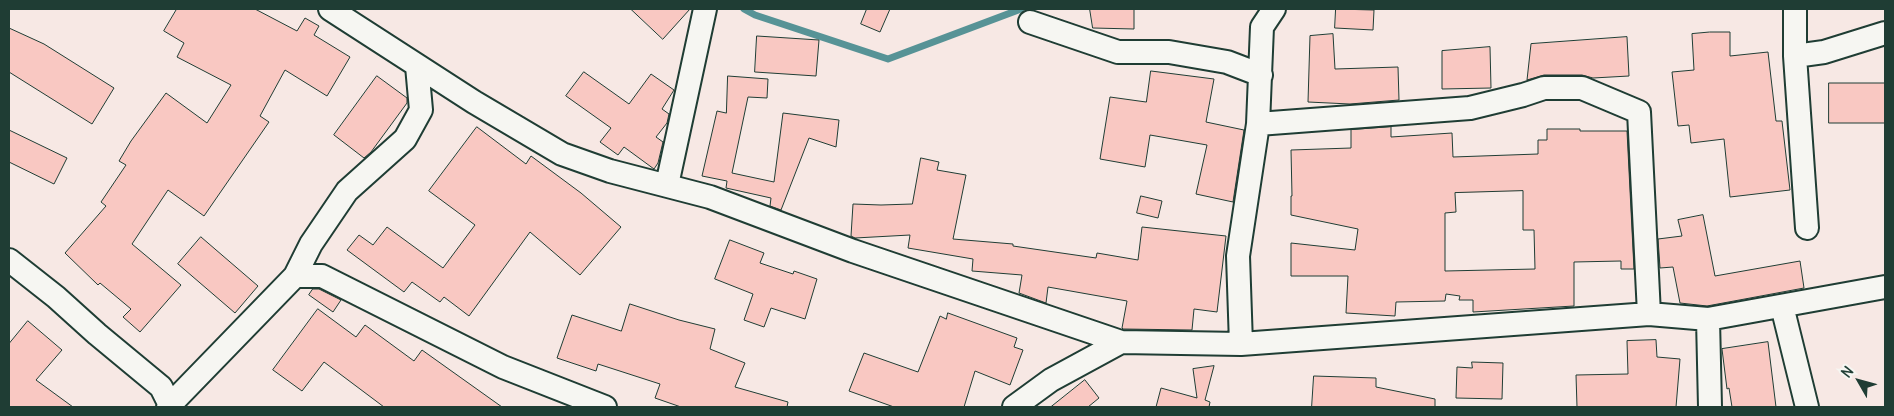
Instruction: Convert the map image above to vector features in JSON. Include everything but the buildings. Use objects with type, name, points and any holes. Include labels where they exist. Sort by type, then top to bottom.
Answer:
[{"type":"street","points":[[330,9],[474,102],[562,154],[610,171],[710,197],[853,250],[1121,342],[1241,344],[1649,314],[1708,319],[1885,287]]},
{"type":"street","points":[[667,185],[705,9]]},
{"type":"street","points":[[1241,344],[1238,256],[1258,124],[1262,27],[1274,9]]},
{"type":"street","points":[[1795,9],[1795,56],[1807,228]]},
{"type":"street","points":[[1030,22],[1118,52],[1169,52],[1227,62],[1260,75]]},
{"type":"street","points":[[1795,56],[1824,52],[1885,33]]},
{"type":"street","points":[[9,260],[56,296],[97,334],[161,387],[169,406],[295,276],[311,244],[347,191],[405,140],[421,110],[418,66]]},
{"type":"street","points":[[1258,124],[1470,108],[1544,88],[1582,88],[1639,112],[1649,314]]},
{"type":"street","points":[[295,276],[322,276],[503,367],[605,407]]},
{"type":"street","points":[[1782,306],[1807,407]]},
{"type":"street","points":[[1708,319],[1710,407]]},
{"type":"street","points":[[1014,407],[1051,380],[1121,342]]},
{"type":"waterway","points":[[744,9],[755,15],[888,59],[1021,9]]}]
